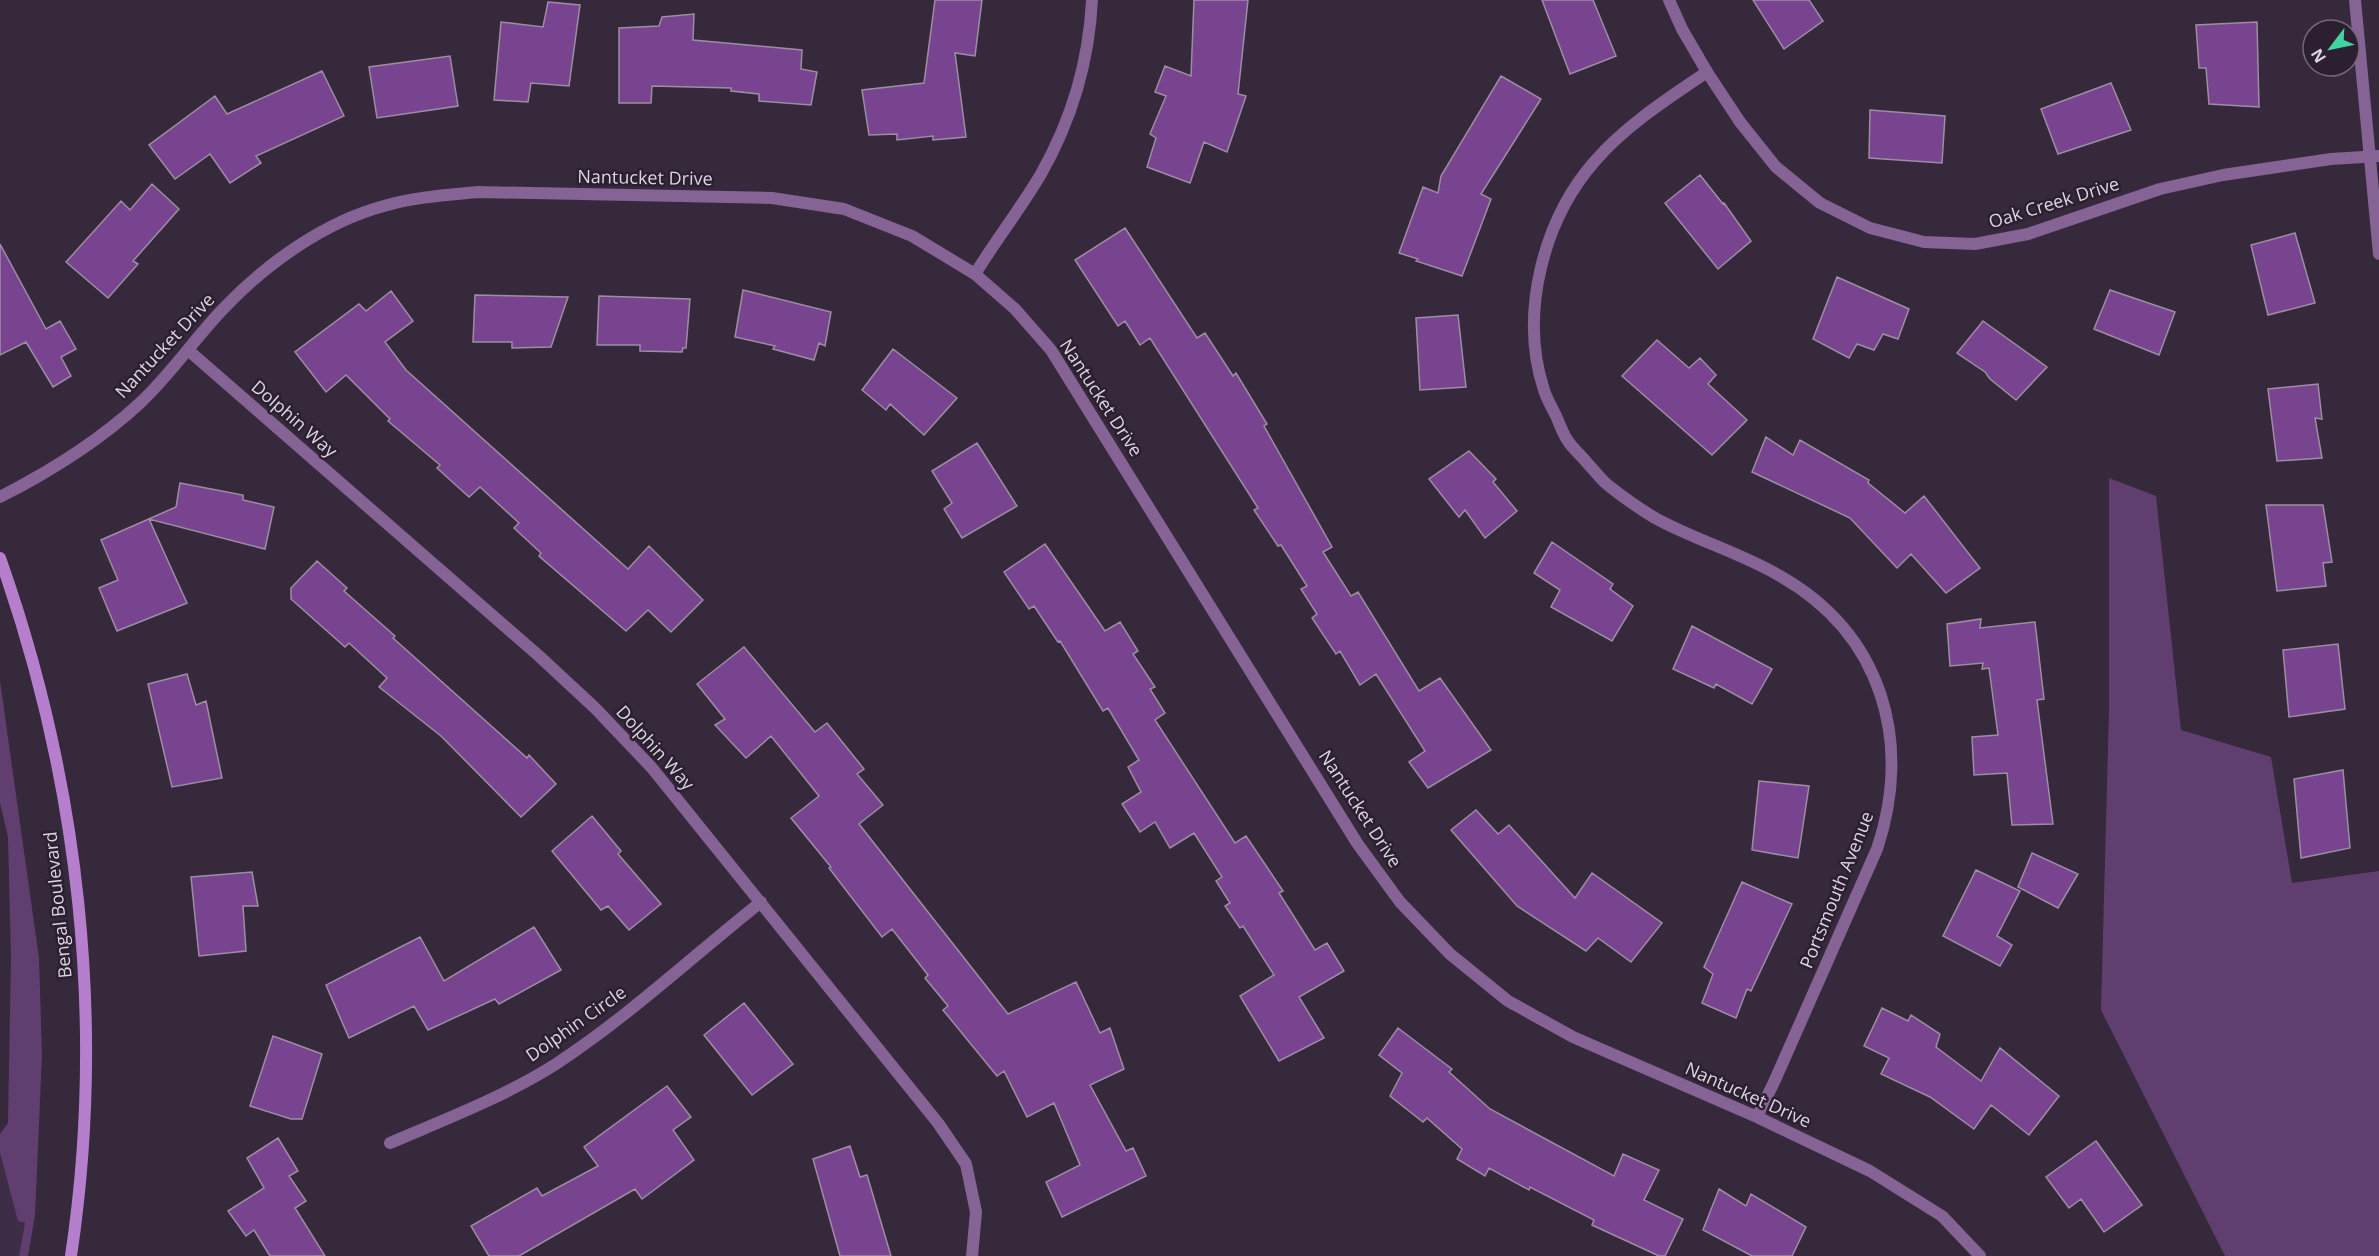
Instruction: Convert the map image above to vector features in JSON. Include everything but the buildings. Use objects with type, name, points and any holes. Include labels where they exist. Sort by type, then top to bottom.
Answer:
[{"type":"main road","name":"Bengal Boulevard","points":[[0,558],[33,663],[55,751],[79,900],[85,979],[85,1140],[71,1256]]},
{"type":"street","points":[[975,274],[1041,174],[1072,109],[1090,32],[1092,0]]},
{"type":"street","name":"Oak Creek Drive","points":[[1669,0],[1682,29],[1707,72],[1740,122],[1776,167],[1820,203],[1870,228],[1924,242],[1975,244],[2028,234],[2150,192],[2223,174],[2331,159],[2375,156]]},
{"type":"street","points":[[2355,0],[2375,156],[2379,254]]},
{"type":"street","name":"Portsmouth Avenue","points":[[1707,72],[1624,133],[1595,160],[1572,191],[1556,225],[1538,281],[1534,337],[1544,390],[1568,441],[1607,484],[1655,518],[1780,576],[1816,600],[1846,632],[1863,658],[1885,705],[1893,747],[1892,788],[1888,818],[1877,849],[1757,1117]]},
{"type":"street","name":"Nantucket Drive","points":[[0,497],[64,462],[108,431],[142,401],[224,308],[270,264],[324,230],[383,206],[478,192],[772,198],[844,209],[912,236],[975,274],[1015,309],[1051,350],[1358,843],[1400,902],[1450,954],[1508,1001],[1573,1037],[1757,1117],[1870,1171],[1942,1216],[1980,1256]]},
{"type":"street","name":"Dolphin Way","points":[[188,350],[530,649],[595,708],[652,768],[938,1123],[966,1164],[976,1212],[972,1256]]},
{"type":"street","name":"Dolphin Circle","points":[[390,1143],[478,1106],[555,1064],[628,1011],[761,902]]},
{"type":"shaded area","points":[[2109,478],[2156,496],[2181,730],[2271,757],[2292,883],[2379,871],[2379,1256],[2225,1256],[2101,1010],[2109,711]]},
{"type":"shaded area","points":[[0,681],[39,958],[42,1055],[35,1215],[28,1256],[19,1256],[25,1223],[18,1221],[0,1153],[0,1134],[8,1123],[11,957],[8,837],[0,803]]},
{"type":"shaded area","points":[[0,1154],[18,1221],[25,1223],[19,1256],[0,1256]]}]
